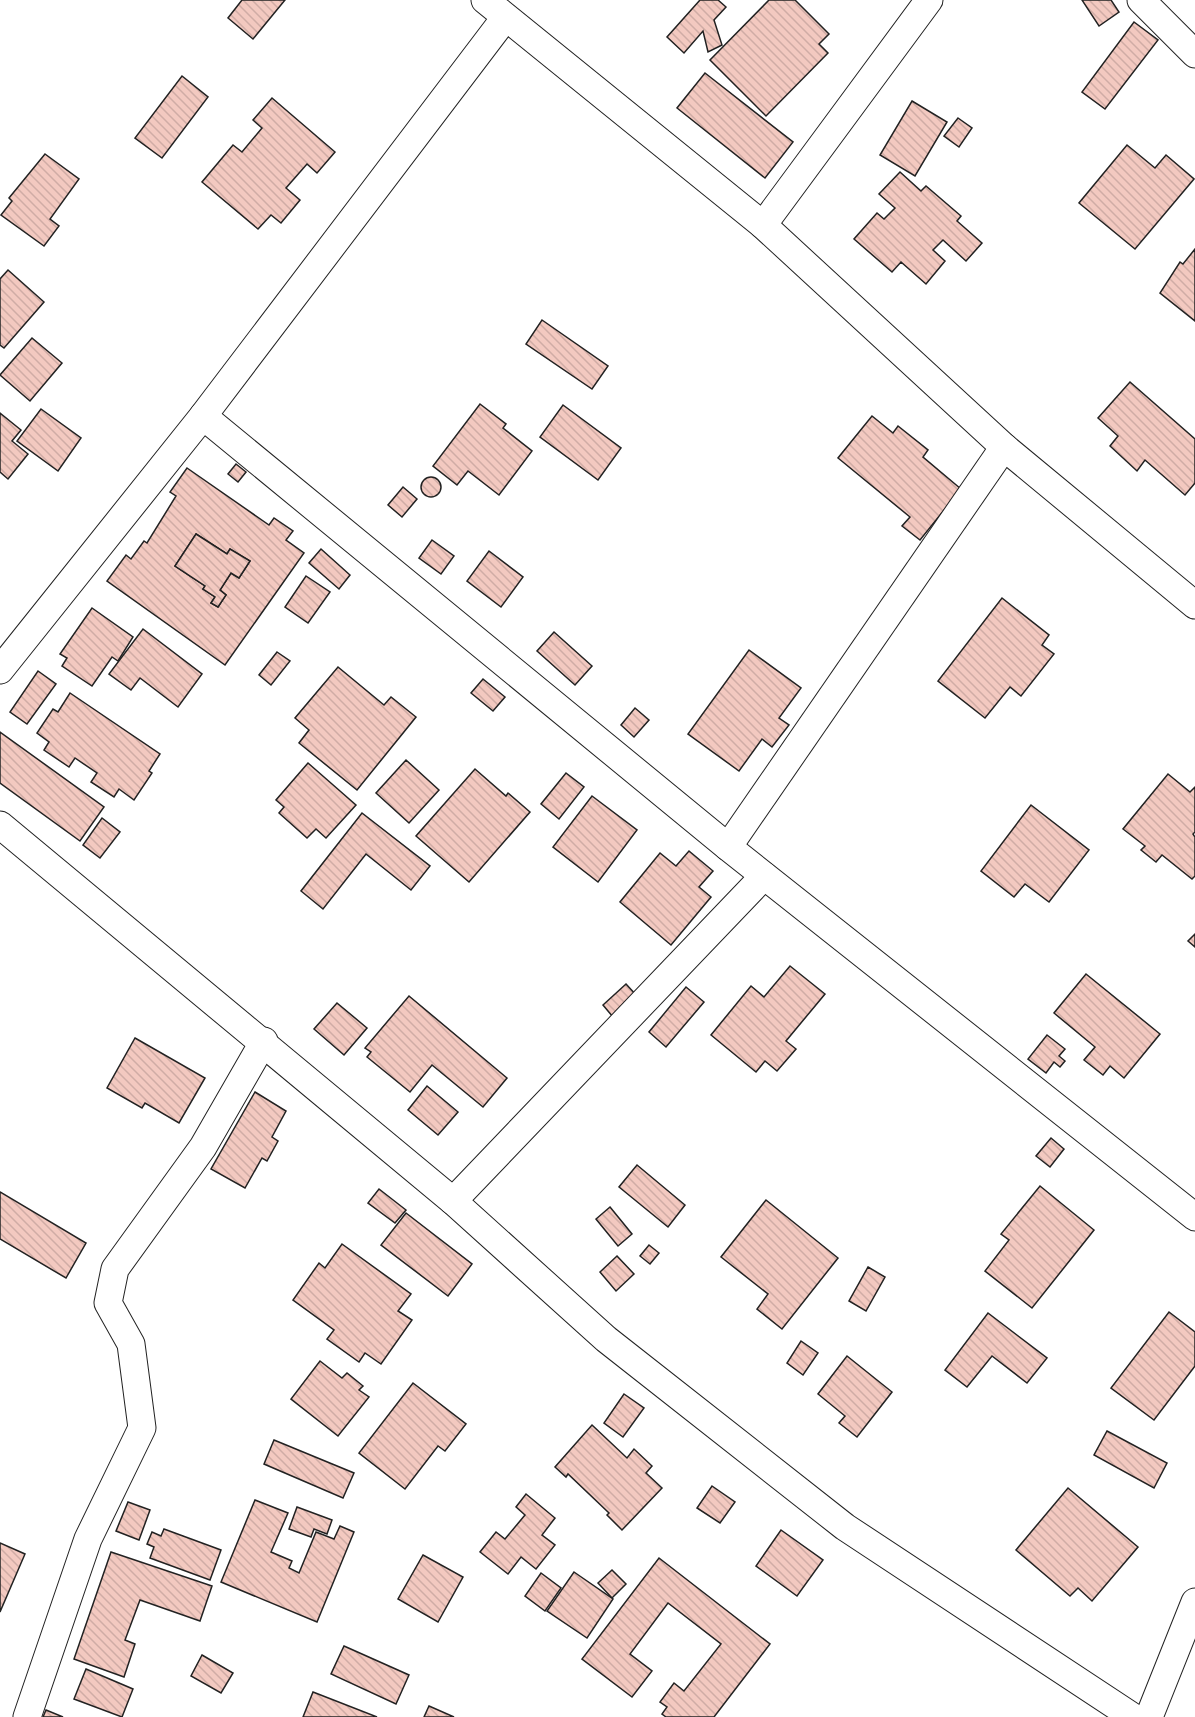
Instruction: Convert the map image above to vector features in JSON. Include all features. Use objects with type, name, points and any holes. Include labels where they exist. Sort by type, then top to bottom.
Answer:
[{"type":"street","points":[[485,0],[763,225],[1004,447],[1195,605]]},
{"type":"street","points":[[763,225],[929,0]]},
{"type":"street","points":[[1140,0],[1195,54]]},
{"type":"street","points":[[0,670],[203,416],[506,18]]},
{"type":"street","points":[[203,416],[728,847],[1195,1217]]},
{"type":"street","points":[[728,847],[1004,447]]},
{"type":"street","points":[[0,825],[264,1041],[453,1201],[606,1339],[845,1527],[1133,1717]]},
{"type":"street","points":[[453,1201],[764,876]]},
{"type":"street","points":[[27,1717],[88,1539],[142,1428],[130,1344],[108,1303],[115,1269],[203,1147],[264,1041]]},
{"type":"street","points":[[1149,1717],[1195,1602]]},
{"type":"building","points":[[242,0],[285,0],[253,39],[228,18]]},
{"type":"building","points":[[700,0],[718,0],[726,7],[714,20],[722,45],[708,52],[703,31],[684,53],[667,37]]},
{"type":"building","points":[[769,0],[795,0],[829,34],[819,44],[828,53],[766,116],[710,60]]},
{"type":"building","points":[[1082,0],[1111,0],[1119,12],[1099,26]]},
{"type":"building","points":[[1134,22],[1158,40],[1105,109],[1082,92]]},
{"type":"building","points":[[705,73],[793,142],[765,178],[677,108]]},
{"type":"building","points":[[182,76],[208,97],[162,158],[135,138]]},
{"type":"building","points":[[272,98],[335,152],[317,173],[307,164],[286,188],[300,200],[281,223],[271,215],[258,229],[202,182],[233,145],[242,152],[262,128],[253,120]]},
{"type":"building","points":[[912,101],[947,122],[915,176],[880,155]]},
{"type":"building","points":[[958,118],[972,128],[959,147],[944,136]]},
{"type":"building","points":[[1127,145],[1155,168],[1166,155],[1194,179],[1135,249],[1079,203]]},
{"type":"building","points":[[45,154],[79,179],[50,219],[59,226],[44,246],[1,215],[12,201],[9,198]]},
{"type":"building","points":[[900,172],[921,191],[926,186],[961,216],[957,221],[982,243],[966,261],[943,240],[933,250],[945,261],[926,284],[901,262],[892,272],[854,239],[877,213],[884,219],[895,208],[879,194]]},
{"type":"building","points":[[1195,249],[1195,321],[1160,293],[1180,262],[1183,264]]},
{"type":"building","points":[[8,270],[44,302],[4,348],[0,345],[0,279]]},
{"type":"building","points":[[542,320],[608,366],[592,389],[526,344]]},
{"type":"building","points":[[32,338],[62,363],[30,401],[0,375]]},
{"type":"building","points":[[1130,382],[1195,439],[1195,483],[1185,495],[1145,460],[1137,471],[1110,446],[1118,436],[1098,418]]},
{"type":"building","points":[[480,404],[506,424],[503,428],[532,451],[499,495],[468,471],[457,485],[433,466]]},
{"type":"building","points":[[563,405],[621,448],[598,480],[540,437]]},
{"type":"building","points":[[41,409],[81,438],[58,471],[17,441]]},
{"type":"building","points":[[0,413],[21,430],[12,441],[28,454],[8,479],[0,472]]},
{"type":"building","points":[[872,416],[893,433],[898,426],[928,450],[923,457],[961,489],[920,540],[902,526],[910,517],[838,458]]},
{"type":"building","points":[[236,464],[246,472],[238,482],[228,474]]},
{"type":"building","points":[[187,468],[269,525],[274,518],[293,531],[286,540],[304,553],[225,665],[107,581],[126,555],[131,559],[144,541],[147,543],[176,496],[170,492]],"holes":[[[196,534],[227,554],[230,549],[250,561],[239,578],[231,573],[220,590],[226,595],[218,607],[211,603],[215,597],[203,589],[205,586],[175,566]]]},
{"type":"building","points":[[431,477],[438,480],[441,487],[438,494],[431,497],[424,494],[421,487],[424,480]]},
{"type":"building","points":[[403,487],[417,499],[402,517],[388,505]]},
{"type":"building","points":[[196,534],[227,554],[230,549],[250,561],[239,578],[231,573],[220,590],[226,595],[218,607],[211,603],[215,597],[203,589],[205,586],[175,566]]},
{"type":"building","points":[[432,540],[454,556],[441,574],[419,558]]},
{"type":"building","points":[[321,549],[350,575],[339,589],[309,563]]},
{"type":"building","points":[[489,551],[523,577],[501,607],[467,581]]},
{"type":"building","points":[[306,576],[330,592],[308,623],[285,607]]},
{"type":"building","points":[[1002,598],[1049,635],[1042,645],[1054,654],[1021,696],[1010,687],[985,718],[938,681]]},
{"type":"building","points":[[92,608],[133,637],[118,661],[112,657],[92,686],[62,666],[67,658],[60,654]]},
{"type":"building","points":[[143,629],[202,674],[178,707],[140,678],[131,690],[109,674]]},
{"type":"building","points":[[554,632],[592,666],[575,685],[537,651]]},
{"type":"building","points":[[749,650],[801,688],[779,718],[789,725],[772,747],[762,739],[739,771],[688,734]]},
{"type":"building","points":[[277,652],[290,661],[271,685],[259,675]]},
{"type":"building","points":[[338,667],[384,705],[391,697],[416,717],[357,790],[299,743],[309,730],[295,718]]},
{"type":"building","points":[[38,671],[56,684],[27,724],[10,712]]},
{"type":"building","points":[[483,679],[505,697],[493,711],[471,693]]},
{"type":"building","points":[[70,693],[160,754],[149,771],[152,773],[134,800],[119,789],[114,797],[91,782],[97,773],[75,758],[69,767],[44,750],[49,742],[37,733],[53,709],[58,712]]},
{"type":"building","points":[[635,708],[649,720],[634,737],[621,725]]},
{"type":"building","points":[[0,732],[104,807],[80,841],[0,783]]},
{"type":"building","points":[[406,760],[439,790],[409,823],[376,793]]},
{"type":"building","points":[[308,763],[356,805],[326,838],[316,829],[307,838],[279,813],[284,807],[276,800]]},
{"type":"building","points":[[475,769],[506,796],[508,793],[530,812],[469,882],[416,836]]},
{"type":"building","points":[[566,773],[584,787],[559,819],[541,804]]},
{"type":"building","points":[[1168,774],[1190,792],[1195,787],[1195,832],[1193,834],[1195,837],[1195,876],[1192,879],[1162,855],[1156,862],[1141,850],[1145,846],[1123,829]]},
{"type":"building","points":[[592,796],[637,830],[598,882],[553,847]]},
{"type":"building","points":[[1031,805],[1089,850],[1049,902],[1025,884],[1014,897],[981,871]]},
{"type":"building","points":[[362,813],[430,866],[411,890],[366,854],[323,909],[301,891]]},
{"type":"building","points":[[102,818],[120,832],[100,858],[83,845]]},
{"type":"building","points":[[689,851],[713,871],[699,887],[711,897],[671,945],[620,902],[660,853],[676,866]]},
{"type":"building","points":[[1195,934],[1195,947],[1188,941]]},
{"type":"building","points":[[790,966],[825,994],[786,1041],[796,1049],[777,1071],[765,1061],[756,1072],[711,1035],[751,986],[764,997]]},
{"type":"building","points":[[1086,974],[1160,1034],[1124,1078],[1110,1066],[1103,1075],[1084,1060],[1095,1047],[1054,1013]]},
{"type":"building","points":[[626,984],[637,996],[613,1017],[603,1005]]},
{"type":"building","points":[[686,987],[704,1002],[666,1047],[649,1032]]},
{"type":"building","points":[[409,996],[507,1078],[483,1107],[432,1065],[410,1092],[367,1057],[371,1052],[365,1048]]},
{"type":"building","points":[[337,1003],[367,1028],[344,1055],[314,1029]]},
{"type":"building","points":[[1047,1035],[1065,1049],[1059,1056],[1065,1061],[1060,1067],[1054,1062],[1046,1073],[1028,1059]]},
{"type":"building","points":[[135,1038],[205,1078],[179,1123],[145,1103],[142,1108],[107,1088]]},
{"type":"building","points":[[427,1086],[458,1112],[438,1135],[408,1110]]},
{"type":"building","points":[[255,1092],[286,1111],[272,1137],[278,1141],[267,1161],[262,1158],[245,1188],[211,1169]]},
{"type":"building","points":[[1051,1138],[1064,1149],[1050,1167],[1036,1156]]},
{"type":"building","points":[[637,1165],[685,1205],[668,1227],[619,1187]]},
{"type":"building","points":[[1040,1186],[1094,1230],[1032,1308],[985,1271],[1009,1240],[1001,1234]]},
{"type":"building","points":[[379,1189],[406,1210],[395,1223],[368,1203]]},
{"type":"building","points":[[0,1192],[86,1243],[66,1278],[0,1239]]},
{"type":"building","points":[[766,1200],[838,1258],[782,1329],[757,1309],[768,1294],[721,1257]]},
{"type":"building","points":[[610,1207],[632,1234],[618,1246],[596,1219]]},
{"type":"building","points":[[406,1213],[472,1264],[448,1296],[381,1245]]},
{"type":"building","points":[[342,1244],[411,1294],[398,1311],[412,1320],[381,1364],[365,1353],[359,1362],[327,1339],[334,1330],[293,1300],[319,1263],[325,1268]]},
{"type":"building","points":[[649,1245],[659,1253],[650,1264],[640,1256]]},
{"type":"building","points":[[617,1256],[634,1274],[616,1291],[600,1272]]},
{"type":"building","points":[[868,1267],[885,1277],[866,1311],[849,1301]]},
{"type":"building","points":[[1169,1312],[1195,1332],[1195,1366],[1154,1420],[1111,1388]]},
{"type":"building","points":[[988,1313],[1047,1358],[1027,1383],[992,1356],[967,1387],[945,1370]]},
{"type":"building","points":[[801,1341],[818,1353],[803,1375],[787,1363]]},
{"type":"building","points":[[847,1356],[892,1392],[857,1437],[839,1423],[845,1416],[818,1394]]},
{"type":"building","points":[[320,1361],[342,1378],[347,1373],[363,1386],[359,1390],[369,1397],[338,1436],[291,1399]]},
{"type":"building","points":[[413,1383],[466,1424],[445,1451],[438,1446],[405,1489],[359,1453]]},
{"type":"building","points":[[624,1394],[644,1408],[623,1437],[604,1423]]},
{"type":"building","points":[[592,1425],[627,1458],[634,1449],[652,1466],[646,1473],[662,1488],[622,1530],[607,1515],[609,1513],[568,1474],[566,1477],[555,1467]]},
{"type":"building","points":[[1107,1431],[1167,1463],[1154,1488],[1094,1455]]},
{"type":"building","points":[[274,1440],[354,1473],[343,1498],[264,1464]]},
{"type":"building","points":[[712,1486],[735,1502],[720,1523],[697,1508]]},
{"type":"building","points":[[1068,1488],[1138,1547],[1092,1601],[1078,1588],[1070,1596],[1016,1550]]},
{"type":"building","points":[[526,1494],[555,1518],[542,1535],[555,1545],[536,1569],[521,1557],[508,1574],[480,1552],[496,1532],[505,1539],[525,1515],[516,1507]]},
{"type":"building","points":[[255,1500],[288,1513],[271,1552],[292,1561],[289,1568],[299,1573],[316,1532],[334,1539],[340,1526],[354,1532],[317,1622],[221,1582]]},
{"type":"building","points":[[128,1502],[150,1510],[139,1540],[116,1531]]},
{"type":"building","points":[[297,1507],[332,1520],[327,1534],[314,1529],[311,1537],[289,1529]]},
{"type":"building","points":[[164,1529],[221,1550],[210,1580],[150,1558],[154,1547],[147,1544],[152,1532],[161,1536]]},
{"type":"building","points":[[781,1530],[823,1560],[797,1596],[756,1566]]},
{"type":"building","points":[[0,1543],[25,1554],[0,1612]]},
{"type":"building","points":[[111,1552],[212,1586],[200,1621],[140,1600],[125,1640],[135,1644],[124,1677],[74,1659]]},
{"type":"building","points":[[423,1555],[463,1577],[438,1622],[398,1599]]},
{"type":"building","points":[[659,1558],[770,1644],[714,1717],[666,1717],[662,1714],[667,1707],[660,1702],[674,1683],[684,1691],[721,1644],[668,1603],[630,1654],[652,1671],[632,1697],[582,1659]]},
{"type":"building","points":[[612,1570],[626,1584],[612,1598],[598,1583]]},
{"type":"building","points":[[574,1572],[613,1599],[587,1638],[547,1611]]},
{"type":"building","points":[[541,1573],[561,1588],[545,1611],[525,1596]]},
{"type":"building","points":[[344,1646],[409,1675],[396,1704],[331,1674]]},
{"type":"building","points":[[202,1655],[233,1673],[221,1693],[191,1676]]},
{"type":"building","points":[[86,1669],[133,1689],[122,1717],[74,1699]]},
{"type":"building","points":[[313,1692],[377,1717],[303,1717]]},
{"type":"building","points":[[429,1706],[454,1717],[424,1717]]},
{"type":"building","points":[[46,1710],[63,1717],[43,1717]]}]
